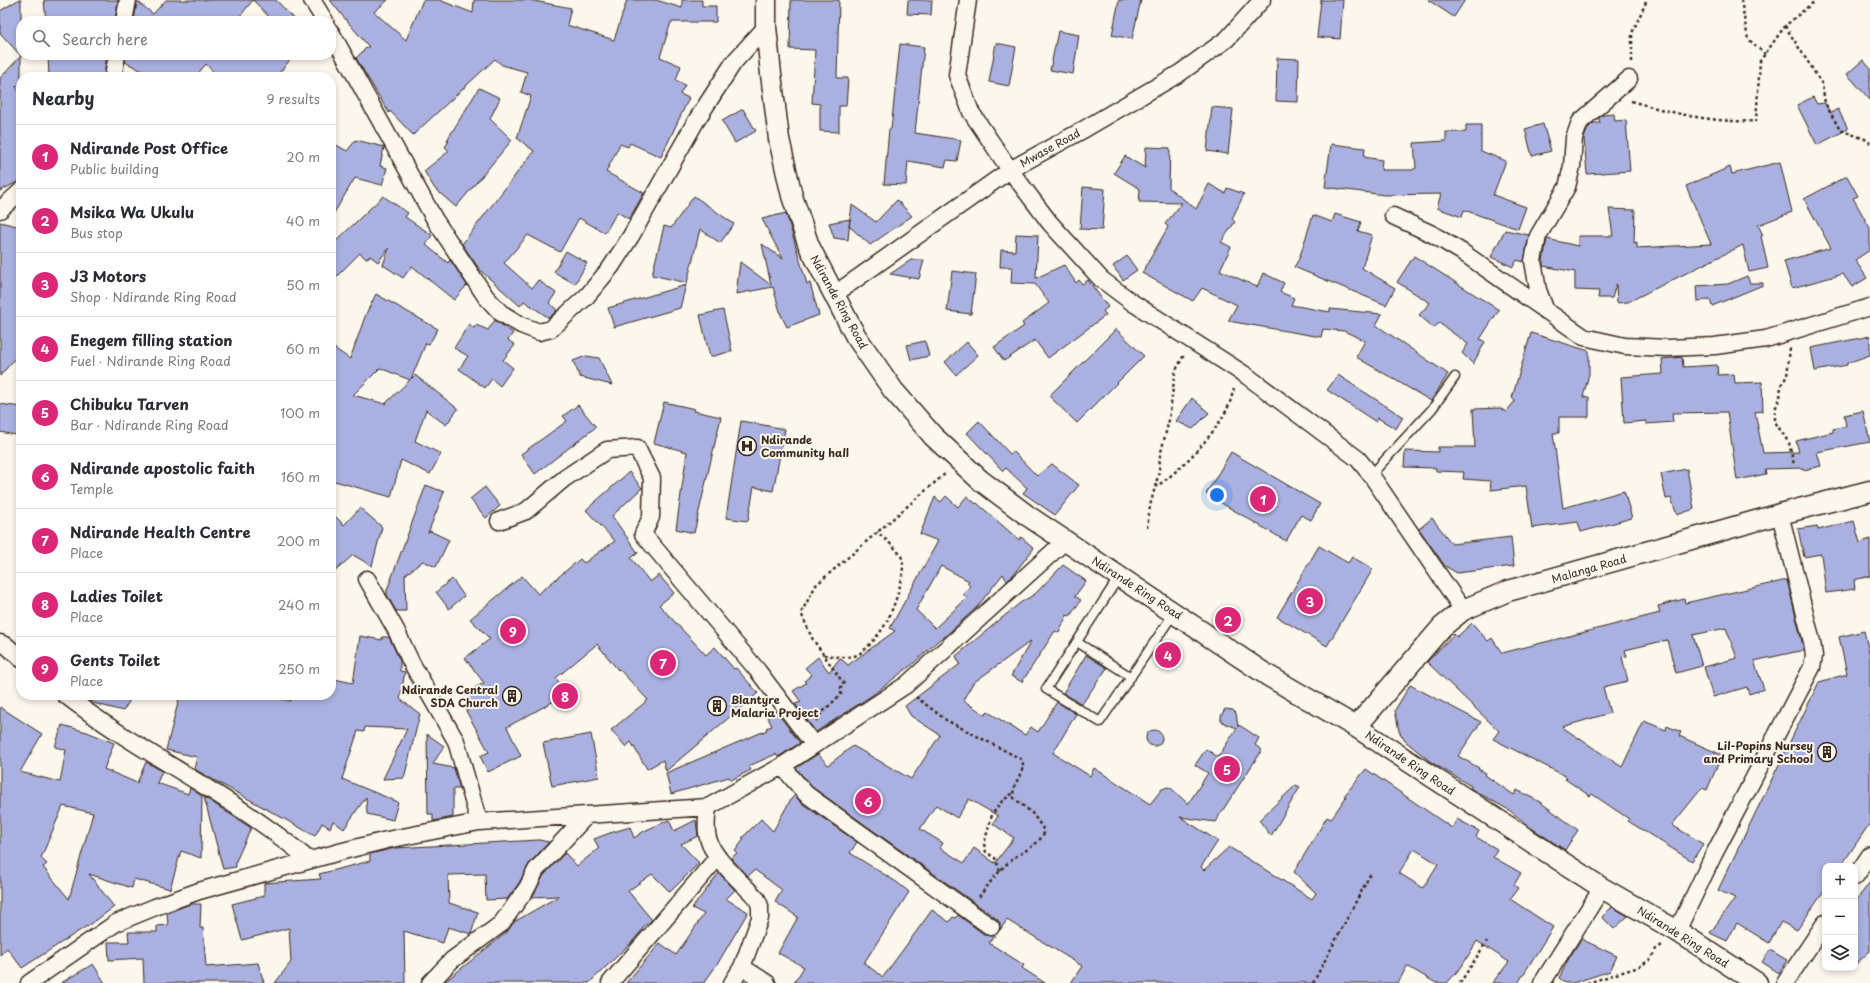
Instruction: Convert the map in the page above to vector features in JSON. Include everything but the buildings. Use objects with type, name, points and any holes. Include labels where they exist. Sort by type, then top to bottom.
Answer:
[{"type":"street","points":[[125,16],[128,0]]},
{"type":"street","points":[[312,0],[322,16]]},
{"type":"street","name":"Ndirande Ring Road","points":[[766,0],[766,27],[779,139],[792,196],[809,246],[855,335],[894,390],[933,436],[986,484],[1028,516],[1119,577],[1267,675],[1356,727],[1602,888],[1678,932],[1757,983]]},
{"type":"street","points":[[968,0],[957,75],[971,112],[1010,170],[1050,223],[1101,279],[1247,376],[1358,459],[1371,475],[1463,610]]},
{"type":"street","name":"Mwase Road","points":[[835,294],[1010,170],[1180,74],[1227,39],[1262,0]]},
{"type":"street","points":[[336,41],[435,220],[486,297],[501,313],[521,325],[539,332],[551,329],[587,296],[611,267],[631,236],[696,122],[734,62],[766,27]]},
{"type":"street","points":[[114,72],[116,60]]},
{"type":"street","points":[[1546,311],[1538,290],[1533,261],[1538,236],[1567,187],[1572,166],[1574,138],[1580,122],[1629,79]]},
{"type":"street","points":[[0,210],[16,196]]},
{"type":"street","points":[[1393,216],[1432,234],[1462,252],[1584,337],[1625,346],[1666,348],[1716,346],[1766,339],[1870,307]]},
{"type":"street","points":[[499,521],[526,512],[564,478],[607,450],[637,448],[652,478],[651,517],[643,534],[758,671],[809,739]]},
{"type":"street","name":"Malanga Road","points":[[1356,727],[1442,627],[1463,610],[1508,591],[1780,514],[1870,491]]},
{"type":"street","points":[[1678,932],[1714,854],[1812,667],[1814,656],[1812,642],[1780,514]]},
{"type":"street","points":[[29,983],[116,923],[199,891],[309,860],[387,840],[479,822],[708,807],[782,766],[809,739],[906,685],[1065,541]]},
{"type":"street","points":[[367,579],[396,630],[411,662],[456,741],[479,822]]},
{"type":"street","points":[[0,643],[7,646],[16,654]]},
{"type":"street","points":[[72,700],[119,734],[238,807],[273,831],[309,860]]},
{"type":"street","points":[[782,766],[806,794],[970,910],[991,927]]},
{"type":"street","points":[[708,807],[706,830],[708,840],[718,857],[757,898],[760,906],[760,918],[742,967],[732,983]]},
{"type":"street","points":[[430,983],[452,960],[501,924],[527,888],[536,870],[587,815]]},
{"type":"street","points":[[1858,873],[1870,855]]},
{"type":"street","points":[[610,983],[718,857]]},
{"type":"street","points":[[1542,983],[1602,888]]},
{"type":"street","points":[[1785,983],[1822,928]]},
{"type":"street","points":[[742,967],[767,983]]},
{"type":"lane","points":[[1371,475],[1432,409],[1455,377]]},
{"type":"lane","points":[[1119,577],[1046,689],[1100,722],[1174,612]]},
{"type":"lane","points":[[1077,642],[1131,677]]},
{"type":"path","points":[[1629,79],[1632,60],[1632,33],[1646,0]]},
{"type":"path","points":[[1741,0],[1748,39],[1765,54]]},
{"type":"path","points":[[1611,96],[1673,113],[1730,122],[1756,121],[1760,61],[1785,26],[1816,0]]},
{"type":"path","points":[[1785,26],[1822,84],[1825,103],[1840,130],[1865,139],[1870,143]]},
{"type":"path","points":[[1147,528],[1150,506],[1159,472],[1160,456],[1169,420],[1175,372],[1192,340]]},
{"type":"path","points":[[1789,343],[1790,350],[1787,376],[1781,385],[1780,398],[1775,409],[1775,422],[1789,443],[1794,465]]},
{"type":"path","points":[[1154,488],[1165,481],[1185,463],[1201,445],[1228,407],[1234,388]]},
{"type":"path","points":[[809,739],[841,694],[841,687],[844,684],[812,638],[801,613],[816,585],[960,461]]},
{"type":"path","points":[[823,655],[849,657],[857,655],[882,630],[888,621],[900,584],[903,568],[901,557],[877,532]]},
{"type":"path","points":[[906,685],[922,703],[946,720],[1021,759],[1023,762],[1023,769],[1013,786],[1014,798],[1038,822],[1044,833],[1029,850],[1016,857],[1000,871],[970,910]]},
{"type":"path","points":[[1000,871],[995,858],[986,852],[984,844],[992,815],[1000,803],[1013,793]]},
{"type":"path","points":[[1312,983],[1371,873]]},
{"type":"path","points":[[1587,983],[1639,967],[1651,959],[1656,949],[1678,932]]},
{"type":"path","points":[[1460,983],[1487,941]]},
{"type":"place","name":"Ndirande Community hall","points":[[747,446]]},
{"type":"place","name":"Ndirande Post Office","points":[[1263,499]]},
{"type":"place","name":"J3 Motors","points":[[1310,601]]},
{"type":"place","name":"Msika Wa Ukulu","points":[[1228,620]]},
{"type":"place","name":"Gents Toilet","points":[[513,631]]},
{"type":"place","name":"Enegem filling station","points":[[1168,655]]},
{"type":"place","name":"Ndirande Health Centre","points":[[663,663]]},
{"type":"place","name":"Ndirande Central SDA Church","points":[[512,696]]},
{"type":"place","name":"Ladies Toilet","points":[[565,696]]},
{"type":"place","name":"Blantyre Malaria Project","points":[[717,706]]},
{"type":"place","name":"Lil-Popins Nursey and Primary School","points":[[1827,752]]},
{"type":"place","name":"Chibuku Tarven","points":[[1227,769]]},
{"type":"place","name":"Ndirande apostolic faith","points":[[868,801]]}]
